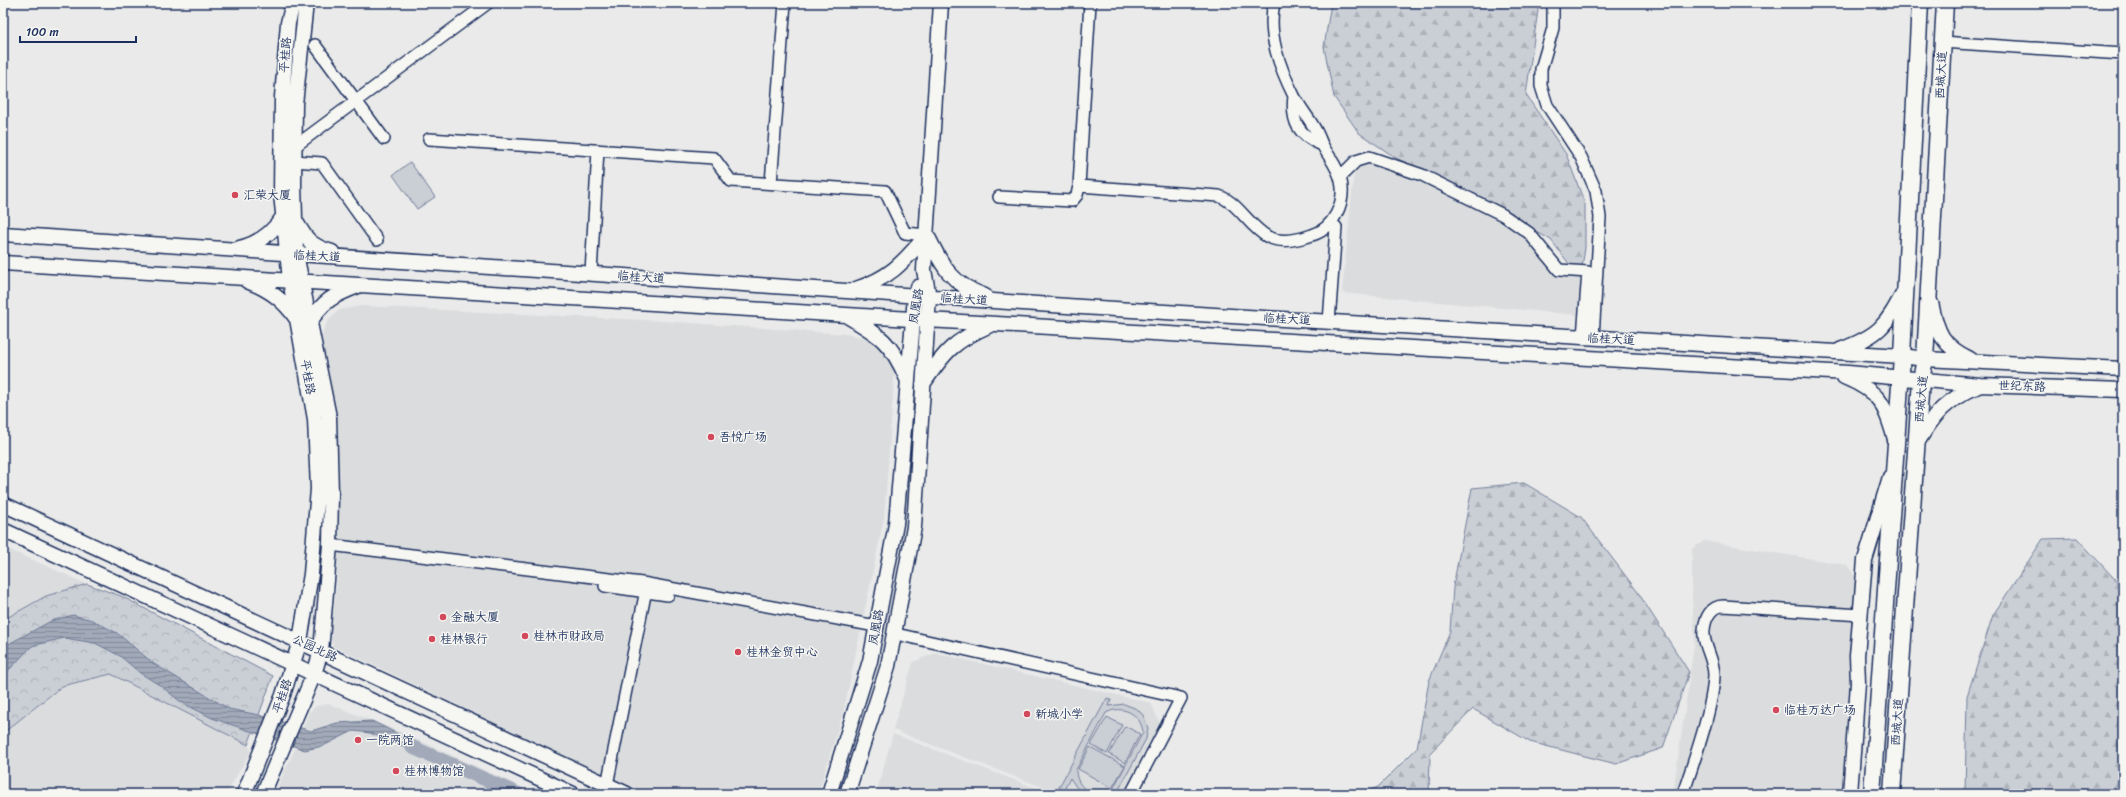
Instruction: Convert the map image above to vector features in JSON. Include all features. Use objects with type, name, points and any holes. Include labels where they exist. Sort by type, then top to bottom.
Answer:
[{"type":"highway","name":"西城大道","points":[[1872,794],[1902,356],[1920,3]]},
{"type":"highway","name":"西城大道","points":[[1892,794],[1917,443],[1925,359],[1945,3]]},
{"type":"main road","name":"平桂路","points":[[289,218],[281,194],[282,97],[288,23],[293,3]]},
{"type":"main road","name":"平桂路","points":[[244,794],[283,695],[300,641],[311,574],[318,489],[315,419],[303,322],[291,254],[289,218],[294,162],[295,104],[306,3]]},
{"type":"main road","name":"凤凰路","points":[[847,794],[888,666],[896,634],[914,527],[927,320],[922,296],[941,3]]},
{"type":"main road","points":[[231,250],[256,243],[289,218],[310,243],[320,248],[356,258]]},
{"type":"main road","name":"临桂大道","points":[[3,234],[998,301],[1902,356],[1925,359]]},
{"type":"main road","points":[[850,291],[873,283],[893,272],[927,234],[944,266],[959,284],[971,291],[998,301]]},
{"type":"main road","name":"临桂大道","points":[[3,263],[235,276],[993,324],[1835,373],[1922,380]]},
{"type":"main road","points":[[235,276],[263,287],[278,296],[303,322],[329,299],[363,284]]},
{"type":"main road","points":[[1835,352],[1861,342],[1878,332],[1893,312],[1906,289]]},
{"type":"main road","points":[[1929,294],[1933,314],[1942,339],[1958,353],[1974,361]]},
{"type":"main road","name":"凤凰路","points":[[828,794],[870,661],[876,630],[896,524],[913,319],[922,296]]},
{"type":"main road","points":[[845,315],[874,332],[891,347],[908,381]]},
{"type":"main road","name":"平桂路","points":[[263,794],[314,674],[321,651],[329,548],[331,494],[329,417],[303,322]]},
{"type":"main road","points":[[923,384],[937,362],[952,346],[965,336],[993,324]]},
{"type":"main road","name":"世纪东路","points":[[1925,359],[2123,368]]},
{"type":"main road","points":[[1835,373],[1869,389],[1883,404],[1896,441]]},
{"type":"main road","name":"世纪东路","points":[[1922,380],[1980,385],[2123,390]]},
{"type":"main road","points":[[1917,443],[1930,421],[1945,404],[1958,394],[1980,385]]},
{"type":"main road","points":[[1850,794],[1858,683],[1857,656],[1865,560],[1894,461]]},
{"type":"main road","name":"公园北路","points":[[3,504],[627,794]]},
{"type":"main road","name":"公园北路","points":[[3,530],[573,794]]},
{"type":"street","points":[[294,147],[488,3]]},
{"type":"street","points":[[771,183],[785,3]]},
{"type":"street","points":[[999,197],[1072,201],[1077,195],[1080,186],[1090,3]]},
{"type":"street","points":[[1080,186],[1219,196],[1230,202],[1267,237],[1292,241],[1317,234],[1328,226],[1340,206],[1342,189],[1340,177],[1322,145],[1308,139],[1300,130],[1295,119],[1293,108],[1294,96],[1274,45],[1272,20],[1274,3]]},
{"type":"street","points":[[1553,3],[1553,28],[1541,69],[1541,86],[1547,105],[1581,157],[1596,191],[1600,217],[1588,337]]},
{"type":"street","points":[[1942,42],[2123,54]]},
{"type":"street","points":[[315,45],[384,139]]},
{"type":"street","points":[[429,139],[714,158],[731,180],[885,190],[905,233],[927,234]]},
{"type":"street","points":[[590,274],[598,150]]},
{"type":"street","points":[[1340,177],[1356,161],[1369,157],[1422,175],[1451,188],[1517,223],[1529,233],[1559,270],[1588,272],[1588,337]]},
{"type":"street","points":[[294,162],[322,163],[377,240]]},
{"type":"street","points":[[1329,322],[1336,227]]},
{"type":"street","points":[[329,548],[644,587],[876,630]]},
{"type":"street","points":[[605,784],[644,587]]},
{"type":"street","points":[[1683,794],[1710,701],[1714,672],[1704,631],[1706,620],[1712,610],[1723,606],[1861,615]]},
{"type":"street","points":[[896,634],[1180,698],[1131,794]]},
{"type":"shaded area","points":[[1371,160],[1514,223],[1553,266],[1592,274],[1589,316],[1342,293],[1355,164]]},
{"type":"shaded area","points":[[362,306],[662,321],[846,334],[865,338],[881,346],[895,366],[884,518],[844,709],[818,794],[645,794],[333,646],[331,638],[337,581],[338,500],[335,419],[322,339],[323,331],[328,321],[339,310]]},
{"type":"shaded area","name":"临桂万达广场","points":[[1704,541],[1847,565],[1855,577],[1851,726],[1845,794],[1673,794],[1695,638],[1692,600],[1692,549]]},
{"type":"shaded area","points":[[3,547],[87,584],[46,596],[3,620]]},
{"type":"shaded area","name":"新城小学","points":[[936,653],[1151,703],[1160,724],[1123,794],[1069,794],[1034,784],[893,730],[913,662]]},
{"type":"shaded area","points":[[111,674],[248,745],[251,751],[226,794],[10,794],[3,791],[4,732],[62,686]]},
{"type":"shaded area","name":"一院两馆","points":[[329,704],[396,730],[537,794],[274,794],[295,749],[309,712],[317,706]]},
{"type":"shaded area","points":[[893,734],[1030,786],[1057,794],[876,794]]},
{"type":"green space","points":[[1331,3],[1539,3],[1526,95],[1566,154],[1585,204],[1585,248],[1582,267],[1570,265],[1551,240],[1445,180],[1396,158],[1359,133],[1334,97],[1324,47]]},
{"type":"green space","points":[[410,162],[435,197],[417,209],[393,175]]},
{"type":"green space","points":[[1524,483],[1581,517],[1637,591],[1689,672],[1663,748],[1616,764],[1530,742],[1473,709],[1430,753],[1429,794],[1360,794],[1378,787],[1417,748],[1429,681],[1450,631],[1453,587],[1472,488]]},
{"type":"green space","points":[[2077,538],[2123,588],[2123,794],[1965,794],[1967,696],[1993,615],[2043,539]]},
{"type":"green space","points":[[87,584],[121,596],[273,676],[248,745],[111,674],[62,686],[3,733],[3,620],[46,596]]},
{"type":"green space","points":[[1107,698],[1111,700],[1109,706],[1124,704],[1137,709],[1143,715],[1148,728],[1146,739],[1117,793],[1100,794],[1113,789],[1143,732],[1139,720],[1130,712],[1124,710],[1112,710],[1106,713],[1076,770],[1077,779],[1084,789],[1096,794],[1081,794],[1070,778],[1064,790],[1059,787]]},
{"type":"green space","points":[[1107,717],[1122,725],[1107,754],[1091,745]]},
{"type":"green space","points":[[1125,726],[1140,734],[1125,763],[1109,754]]},
{"type":"green space","points":[[1090,747],[1125,766],[1112,788],[1078,769]]},
{"type":"water","points":[[73,615],[92,620],[117,633],[154,664],[229,709],[259,715],[311,731],[337,723],[372,721],[404,737],[412,747],[402,746],[370,733],[353,731],[323,746],[305,750],[212,718],[181,702],[161,686],[140,673],[120,656],[95,643],[64,638],[32,646],[3,676],[3,647],[51,621]]},
{"type":"waterway","points":[[412,747],[518,794]]},
{"type":"place","name":"汇荣大厦","points":[[235,195]]},
{"type":"place","name":"吾悦广场","points":[[711,437]]},
{"type":"place","name":"金融大厦","points":[[443,617]]},
{"type":"place","name":"桂林市财政局","points":[[525,636]]},
{"type":"place","name":"桂林银行","points":[[432,639]]},
{"type":"place","name":"桂林金贸中心","points":[[738,652]]},
{"type":"place","name":"临桂万达广场","points":[[1776,710]]},
{"type":"place","name":"新城小学","points":[[1027,714]]},
{"type":"place","name":"一院两馆","points":[[358,740]]},
{"type":"place","name":"桂林博物馆","points":[[396,771]]}]
